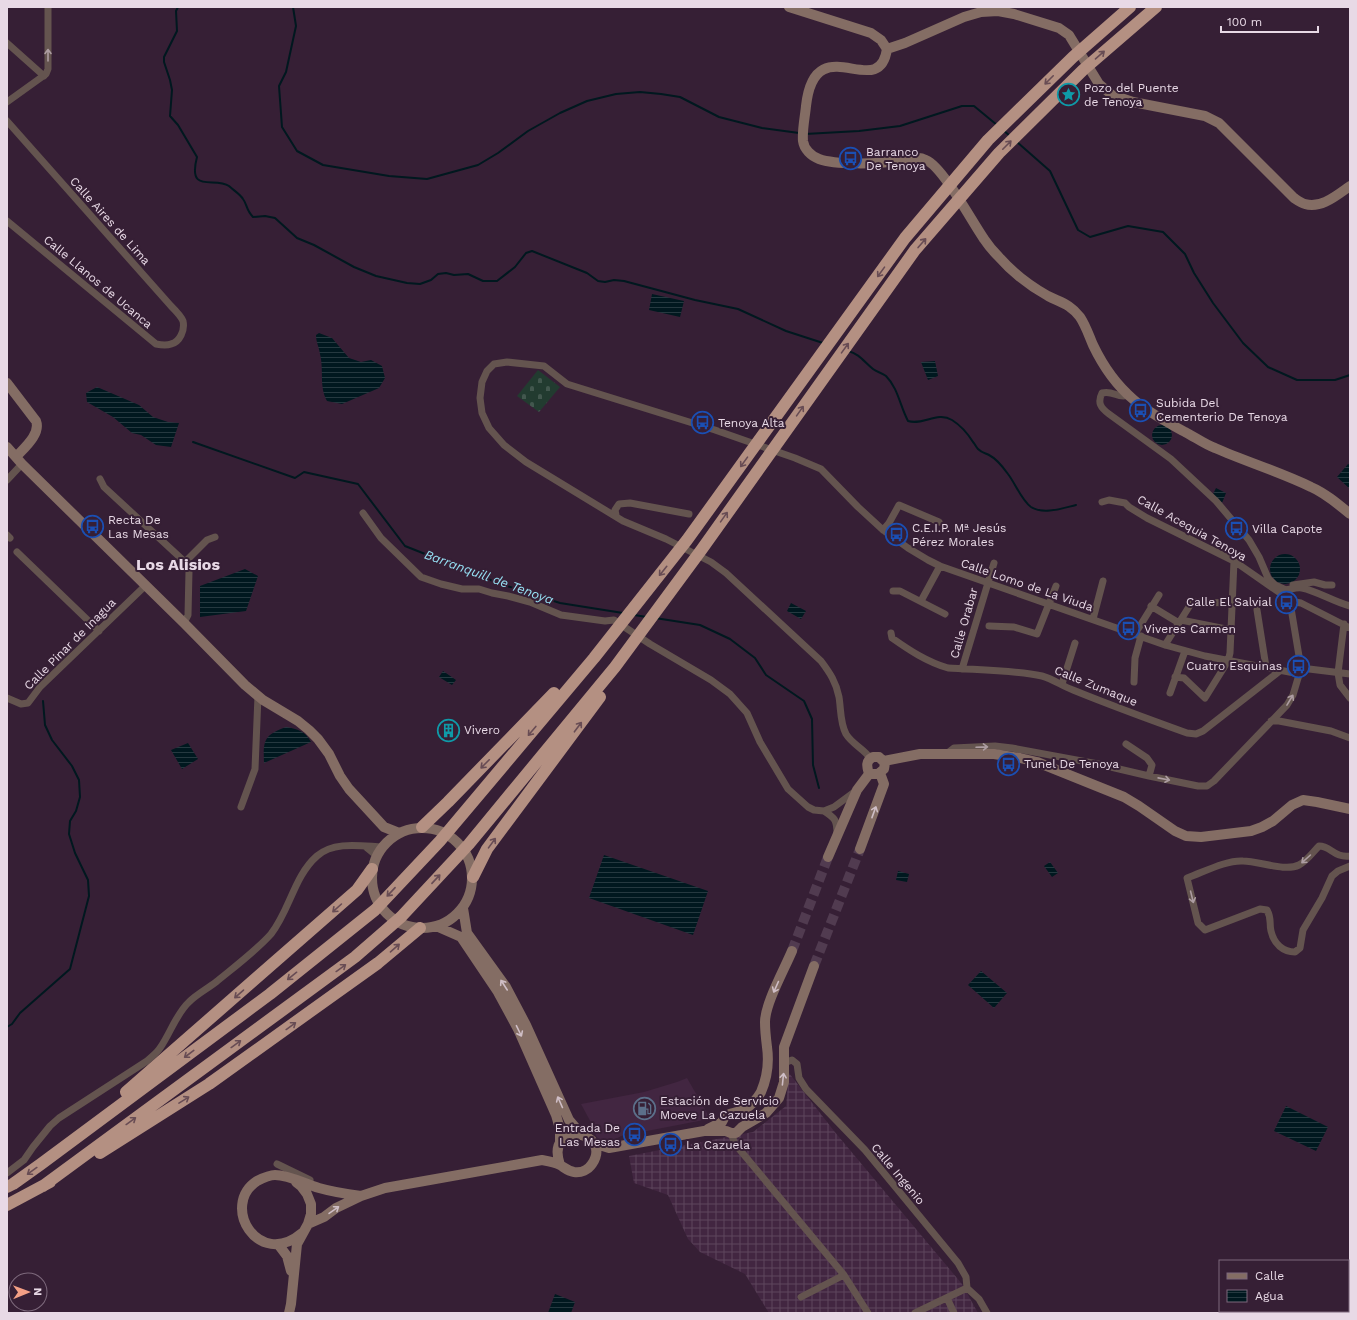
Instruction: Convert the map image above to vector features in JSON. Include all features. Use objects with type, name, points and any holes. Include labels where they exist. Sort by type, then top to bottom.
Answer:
[{"type":"highway","points":[[7,1186],[13,1184],[56,1153],[270,994],[375,910],[440,841],[687,540],[905,238],[988,140],[1073,57],[1130,7]]},
{"type":"highway","points":[[473,877],[492,843],[915,250],[999,153],[1083,70],[1156,7]]},
{"type":"highway","points":[[422,827],[592,656]]},
{"type":"highway","points":[[43,1186],[355,957],[401,917],[469,844],[618,668]]},
{"type":"highway","points":[[56,1153],[317,926],[357,890],[372,869]]},
{"type":"highway","points":[[7,1206],[93,1157],[209,1084],[378,963],[420,928]]},
{"type":"main road","points":[[789,7],[871,33],[881,40],[887,49],[886,60],[878,68],[865,71],[838,66],[828,67],[819,72],[811,83],[803,140],[806,149],[812,155],[818,159],[827,161],[873,163],[913,158],[926,160],[935,167],[949,183],[985,240],[1000,258],[1025,281],[1049,297],[1066,303],[1080,317],[1116,384],[1135,401],[1160,418],[1212,447],[1312,487],[1336,501],[1350,514]]},
{"type":"main road","points":[[887,49],[905,43],[964,17],[998,11],[1014,14],[1059,28],[1069,35],[1099,84],[1112,95],[1133,102],[1205,116],[1219,123],[1294,198],[1304,204],[1314,205],[1327,202],[1350,186]]},
{"type":"main road","points":[[7,383],[38,425],[36,433],[19,461]]},
{"type":"main road","points":[[7,447],[19,461],[245,685],[258,696],[298,722],[318,739],[329,754],[340,776],[349,789],[384,826],[399,833]]},
{"type":"main road","points":[[884,761],[920,754],[994,754],[1037,762],[1124,797],[1175,831],[1186,836],[1201,837],[1251,831],[1268,824],[1292,805],[1303,800],[1350,809]]},
{"type":"main road","points":[[828,857],[857,790],[869,774],[880,773],[884,769],[884,761],[882,758],[876,756],[868,760],[867,766],[869,774]]},
{"type":"main road","points":[[860,849],[884,784],[880,773]]},
{"type":"main road","points":[[382,848],[399,833],[408,829],[422,827],[437,829],[451,836],[463,847],[470,861],[473,877],[470,893],[463,908],[451,919],[436,926],[420,928],[404,925],[389,916],[377,899],[372,886],[372,869],[382,848],[384,826]]},
{"type":"main road","points":[[463,908],[467,933],[506,986],[526,1025],[569,1120],[581,1134],[586,1136],[593,1143],[596,1150],[596,1157]]},
{"type":"main road","points":[[436,926],[461,937],[498,992],[518,1029],[556,1115],[560,1129],[558,1157],[560,1165]]},
{"type":"main road","points":[[726,1129],[726,1115],[745,1110],[755,1102],[761,1091],[767,1072],[768,1049],[765,1022],[766,1008],[792,951]]},
{"type":"main road","points":[[361,1196],[337,1193],[274,1175],[264,1177],[249,1189],[244,1200],[242,1212],[245,1223],[251,1233],[261,1240],[269,1244],[287,1243],[294,1240],[305,1229],[336,1208],[361,1196],[385,1188],[542,1160],[560,1165],[567,1170],[579,1172],[590,1167],[596,1157],[609,1148],[704,1131],[726,1129],[736,1133],[742,1127],[766,1113],[779,1098],[784,1082],[784,1047],[814,966]]},
{"type":"main road","points":[[733,1113],[740,1116],[742,1127]]},
{"type":"main road","points":[[542,1160],[568,1136],[581,1134]]},
{"type":"main road","points":[[593,1143],[609,1148]]},
{"type":"main road","points":[[288,1178],[301,1186],[311,1204],[311,1214],[305,1229],[296,1244],[289,1313]]},
{"type":"main road","points":[[278,1244],[287,1256],[291,1266],[292,1286]]},
{"type":"street","points":[[7,102],[44,76],[48,69],[48,7]]},
{"type":"street","points":[[7,43],[44,76]]},
{"type":"street","name":"Calle Aires de Lima","points":[[7,121],[183,321],[183,331],[179,339]]},
{"type":"street","name":"Calle Llanos de Ucanca","points":[[7,221],[156,344],[172,344],[179,339]]},
{"type":"street","name":"Calle Lomo de La Viuda","points":[[616,515],[526,462],[504,445],[489,428],[482,413],[480,398],[482,382],[487,371],[494,364],[507,362],[544,366],[567,384],[715,430],[795,458],[821,469],[883,530],[908,548],[940,566],[1185,651],[1228,661],[1281,670],[1350,674]]},
{"type":"street","points":[[945,755],[954,748],[995,746],[1012,748],[1098,764],[1198,786],[1207,786],[1214,781],[1288,705],[1293,695],[1300,671],[1286,594],[1268,578],[1259,557],[1249,540],[1216,501],[1171,459],[1109,414],[1100,404],[1102,393],[1113,392],[1118,396],[1123,397],[1129,395]]},
{"type":"street","points":[[7,480],[19,461]]},
{"type":"street","points":[[100,479],[104,487],[186,562],[189,572],[188,615],[184,623]]},
{"type":"street","name":"Calle Acequia Tenoya","points":[[1102,502],[1109,500],[1125,503],[1147,518],[1234,561],[1280,593],[1286,594],[1347,626]]},
{"type":"street","points":[[688,514],[630,503],[620,504],[615,510],[616,515],[623,521],[666,539],[712,562],[726,573],[821,661],[832,676],[846,734],[858,748],[867,752],[870,758]]},
{"type":"street","points":[[883,530],[889,523],[899,505],[939,522]]},
{"type":"street","points":[[363,512],[380,538],[422,577],[441,584],[462,589],[479,589],[516,598],[530,602],[561,615],[605,621],[614,620],[650,644],[711,680],[730,694],[746,713],[760,742],[788,789],[808,807],[814,810],[824,811],[834,807],[857,790]]},
{"type":"street","points":[[186,562],[207,540],[215,537]]},
{"type":"street","points":[[17,552],[99,631]]},
{"type":"street","points":[[1175,678],[1184,678],[1205,698],[1228,661],[1230,653],[1234,561]]},
{"type":"street","name":"Calle Orabar","points":[[962,669],[987,582],[994,563]]},
{"type":"street","points":[[921,601],[940,566]]},
{"type":"street","points":[[1093,620],[1103,581]]},
{"type":"street","points":[[1286,594],[1314,582],[1332,585]]},
{"type":"street","name":"Calle Pinar de Inagua","points":[[7,698],[21,704],[28,703],[40,687],[145,586]]},
{"type":"street","points":[[989,626],[1014,627],[1037,634],[1056,586]]},
{"type":"street","points":[[1286,594],[1296,588],[1303,589],[1340,604],[1350,606]]},
{"type":"street","points":[[893,591],[900,591],[945,614]]},
{"type":"street","points":[[1134,682],[1138,635],[1151,606],[1159,595]]},
{"type":"street","points":[[1165,645],[1192,602],[1232,603]]},
{"type":"street","points":[[1151,606],[1180,621],[1231,630]]},
{"type":"street","points":[[1257,610],[1266,667]]},
{"type":"street","points":[[1347,626],[1338,673],[1340,685],[1350,698]]},
{"type":"street","name":"Calle Zumaque","points":[[891,633],[892,638],[917,655],[941,666],[1043,676],[1070,689],[1101,700],[1125,711],[1187,733],[1196,734],[1203,731],[1281,670]]},
{"type":"street","points":[[1062,684],[1075,643]]},
{"type":"street","points":[[1170,693],[1185,651]]},
{"type":"street","points":[[241,807],[255,768],[258,696]]},
{"type":"street","points":[[1271,721],[1279,720],[1331,731],[1350,738]]},
{"type":"street","points":[[1126,744],[1147,758],[1152,765],[1150,776]]},
{"type":"street","points":[[824,811],[833,817],[837,824],[837,835]]},
{"type":"street","points":[[7,1173],[24,1160],[58,1118],[147,1061],[159,1050],[183,1009],[189,1002],[216,982],[271,933],[282,916],[307,867],[318,855],[330,849],[341,846],[382,848]]},
{"type":"street","points":[[1350,856],[1341,856],[1323,846],[1319,846],[1307,860],[1293,867],[1243,861],[1229,863],[1187,878],[1198,924],[1206,930],[1260,909],[1267,910],[1270,916],[1271,931],[1275,942],[1280,948],[1289,952],[1295,952],[1300,948],[1303,930],[1322,898],[1332,876],[1338,871],[1350,866]]},
{"type":"street","name":"Calle Ingenio","points":[[784,1063],[792,1060],[798,1064],[799,1078],[806,1089],[865,1150],[958,1263],[966,1278],[967,1288],[979,1299],[987,1313]]},
{"type":"street","points":[[726,1129],[735,1144],[844,1274],[868,1313]]},
{"type":"street","points":[[288,1178],[277,1164],[330,1190]]},
{"type":"street","points":[[801,1297],[844,1274]]},
{"type":"street","points":[[915,1313],[967,1288]]},
{"type":"street","points":[[947,1298],[954,1313]]},
{"type":"shaded area","points":[[789,1073],[834,1131],[962,1284],[978,1313],[769,1313],[745,1274],[700,1252],[688,1239],[668,1195],[634,1183],[629,1156],[753,1132],[786,1106]]},
{"type":"shaded area","name":"Estación de Servicio Moeve La Cazuela","points":[[687,1078],[709,1119],[621,1136],[609,1143],[602,1142],[596,1136],[594,1128],[581,1104],[644,1092]]},
{"type":"green space","points":[[538,370],[560,387],[539,412],[517,396]]},
{"type":"water","points":[[652,294],[684,301],[680,317],[649,310]]},
{"type":"water","points":[[319,333],[332,338],[349,358],[361,362],[371,360],[382,366],[385,378],[379,388],[342,404],[327,401],[323,390],[320,351],[316,338],[316,335]]},
{"type":"water","points":[[935,361],[938,376],[928,380],[921,362]]},
{"type":"water","points":[[97,387],[139,405],[153,417],[168,422],[179,423],[171,447],[156,445],[141,435],[132,433],[113,417],[87,402],[86,393]]},
{"type":"water","points":[[1162,425],[1169,428],[1172,435],[1169,442],[1162,445],[1155,442],[1152,435],[1155,428]]},
{"type":"water","points":[[1348,464],[1350,465],[1350,489],[1337,477]]},
{"type":"water","points":[[1216,488],[1226,493],[1222,503],[1213,494]]},
{"type":"water","points":[[1285,554],[1296,558],[1300,569],[1296,580],[1285,584],[1274,580],[1270,569],[1274,558]]},
{"type":"water","points":[[245,569],[258,576],[246,611],[200,617],[200,586]]},
{"type":"water","points":[[791,603],[806,611],[801,619],[787,611]]},
{"type":"water","points":[[443,671],[456,680],[452,685],[439,677]]},
{"type":"water","points":[[286,727],[301,731],[311,742],[264,763],[266,739],[273,733]]},
{"type":"water","points":[[188,743],[198,759],[182,769],[171,750]]},
{"type":"water","points":[[604,855],[708,891],[693,935],[589,898]]},
{"type":"water","points":[[1050,862],[1058,873],[1052,877],[1044,866]]},
{"type":"water","points":[[898,871],[909,874],[907,882],[896,880]]},
{"type":"water","points":[[981,971],[1007,993],[994,1008],[968,985]]},
{"type":"water","points":[[1286,1106],[1328,1127],[1316,1151],[1274,1131]]},
{"type":"water","points":[[555,1294],[575,1302],[571,1313],[548,1313]]},
{"type":"waterway","points":[[178,7],[176,11],[177,31],[164,57],[172,90],[170,116],[178,125],[197,157],[195,169],[196,176],[199,180],[204,182],[223,183],[229,186],[242,197],[253,217],[265,216],[275,218],[297,238],[314,245],[354,267],[376,276],[407,283],[420,284],[431,280],[438,274],[446,273],[454,275],[468,274],[483,281],[497,281],[515,267],[526,253],[532,251],[587,273],[598,281],[624,281],[695,300],[738,309],[786,331],[823,343]]},
{"type":"waterway","name":"Barranco De Tenoya","points":[[293,7],[296,26],[286,72],[279,86],[282,127],[297,151],[323,165],[389,176],[427,179],[478,165],[498,153],[528,131],[560,113],[587,101],[616,94],[640,92],[680,97],[719,117],[762,128],[799,133]]},
{"type":"waterway","name":"Barranco De Tenoya","points":[[805,134],[859,131],[900,126],[962,106],[974,106],[997,125]]},
{"type":"waterway","name":"Barranco De Tenoya","points":[[1003,130],[1010,136]]},
{"type":"waterway","name":"Barranco De Tenoya","points":[[1017,142],[1050,171],[1078,230],[1090,237],[1128,226],[1163,232],[1185,254],[1194,273],[1213,303],[1243,343],[1268,367],[1297,380],[1335,380],[1350,375]]},
{"type":"waterway","points":[[848,351],[856,354],[873,369],[886,376],[896,392],[908,421],[919,422],[941,417],[952,420],[958,424],[978,449],[1000,463],[1025,501],[1031,507],[1048,511],[1076,505]]},
{"type":"waterway","name":"Barranquill de Tenoya","points":[[193,442],[295,478],[304,472],[358,484],[405,546],[498,583],[560,603],[623,613]]},
{"type":"waterway","name":"Barranquill de Tenoya","points":[[634,615],[647,617]]},
{"type":"waterway","name":"Barranquill de Tenoya","points":[[655,618],[700,625],[730,639],[755,658],[766,675],[804,701],[812,719],[813,765],[819,788]]},
{"type":"waterway","points":[[7,1027],[12,1024],[20,1013],[70,969],[89,896],[88,880],[75,853],[69,834],[70,821],[76,811],[80,797],[79,780],[72,766],[52,740],[45,725],[43,701]]},
{"type":"tunnel","points":[[814,966],[860,849]]},
{"type":"tunnel","points":[[792,951],[828,857]]},
{"type":"place","name":"Pozo del Puente de Tenoya","points":[[1069,95]]},
{"type":"place","name":"Barranco De Tenoya","points":[[850,159]]},
{"type":"place","name":"Subida Del Cementerio De Tenoya","points":[[1140,410]]},
{"type":"place","name":"Tenoya Alta","points":[[703,423]]},
{"type":"place","name":"Recta De Las Mesas","points":[[92,527]]},
{"type":"place","name":"Villa Capote","points":[[1236,529]]},
{"type":"place","name":"C.E.I.P. Mª Jesús Pérez Morales","points":[[897,535]]},
{"type":"place","name":"Calle El Salvial","points":[[1287,602]]},
{"type":"place","name":"Viveres Carmen","points":[[1128,629]]},
{"type":"place","name":"Cuatro Esquinas","points":[[1298,666]]},
{"type":"place","name":"Vivero","points":[[449,730]]},
{"type":"place","name":"Tunel De Tenoya","points":[[1009,764]]},
{"type":"place","name":"Estación de Servicio Moeve La Cazuela","points":[[644,1108]]},
{"type":"place","name":"Entrada De Las Mesas","points":[[635,1135]]},
{"type":"place","name":"La Cazuela","points":[[671,1145]]},
{"type":"district","name":"Los Alisios","points":[[178,564]]}]
